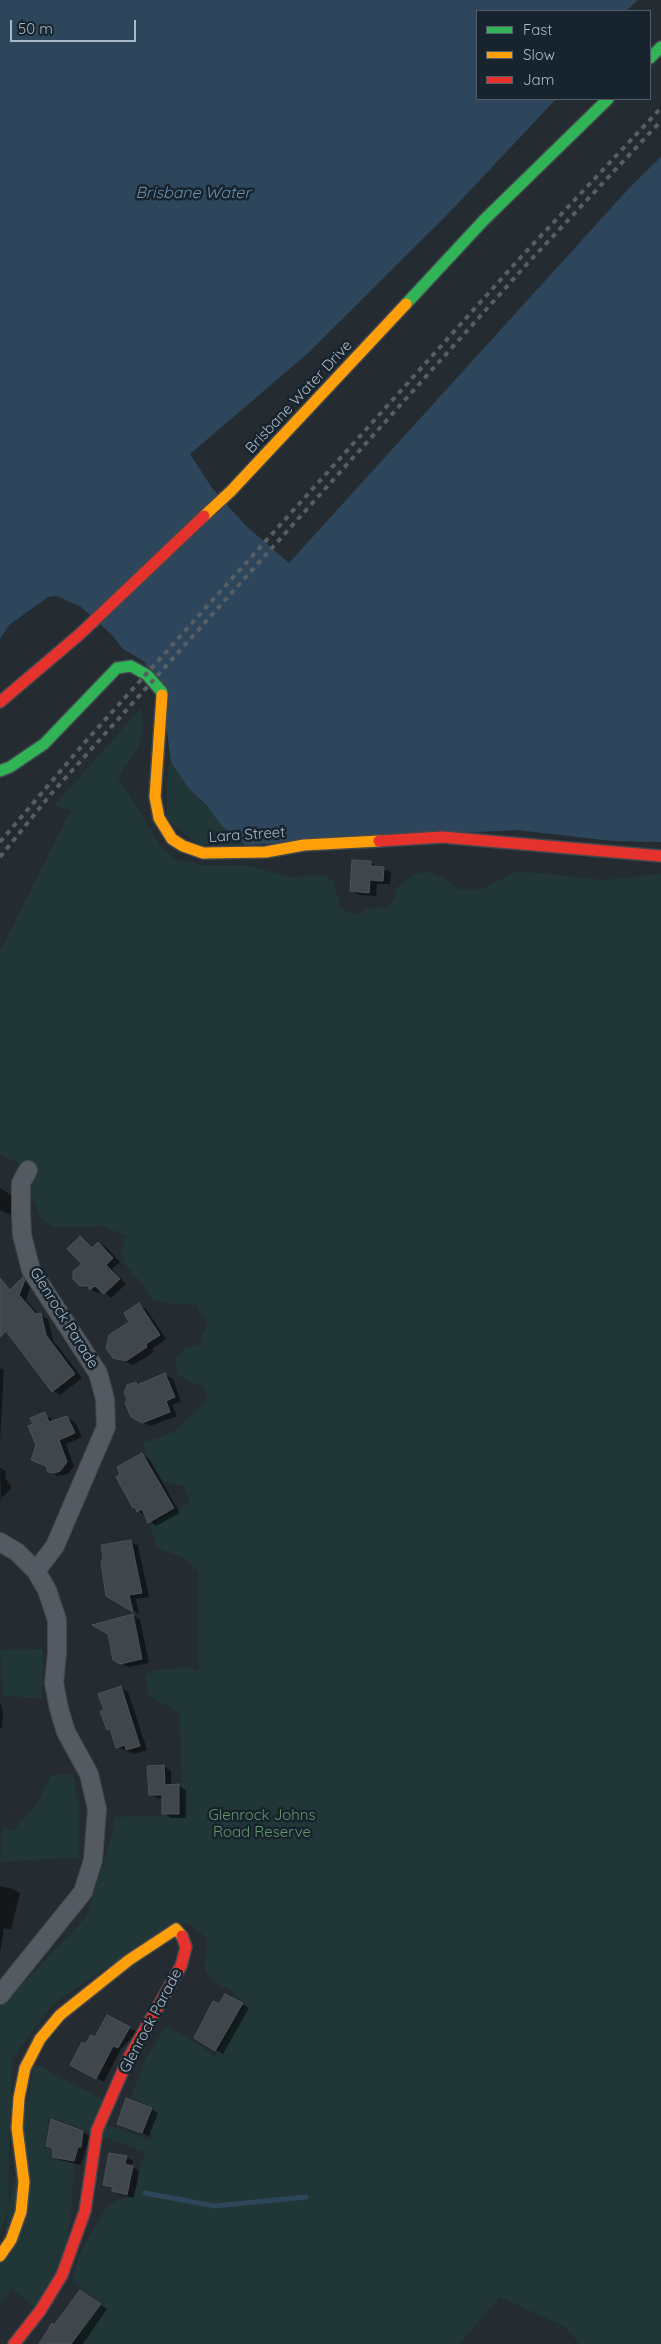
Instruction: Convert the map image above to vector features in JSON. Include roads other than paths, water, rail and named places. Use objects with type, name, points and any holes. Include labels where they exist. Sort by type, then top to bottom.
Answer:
[{"type":"street","points":[[651,57],[661,47]]},
{"type":"street","name":"Brisbane Water Drive","points":[[0,702],[80,634],[230,492],[484,220],[607,100]]},
{"type":"street","name":"Lara Street","points":[[0,771],[10,767],[44,744],[117,668],[131,666],[147,675],[162,692],[155,797],[159,818],[172,838],[183,846],[203,853],[266,852],[304,845],[442,837],[661,856]]},
{"type":"street","name":"Glenrock Parade","points":[[28,1170],[21,1183],[21,1214],[22,1235],[31,1270],[98,1373],[105,1399],[106,1427],[55,1546],[36,1571]]},
{"type":"street","points":[[0,1542],[17,1552],[36,1571],[47,1590],[57,1620],[57,1653],[54,1684],[59,1709],[66,1732],[89,1774],[97,1809],[93,1860],[83,1892],[0,1995]]},
{"type":"street","name":"Glenrock Parade","points":[[0,2256],[11,2240],[21,2212],[24,2182],[17,2128],[19,2098],[26,2068],[40,2039],[60,2015],[88,1990],[128,1960],[176,1929],[183,1937],[186,1946],[181,1966],[128,2059],[98,2130],[85,2211],[62,2275],[40,2311],[14,2344]]},
{"type":"water","name":"Brisbane Water","points":[[0,0],[638,0],[627,10],[476,10],[476,100],[555,100],[447,215],[308,353],[190,454],[212,488],[245,525],[289,563],[631,186],[661,157],[661,842],[613,841],[516,830],[246,845],[222,826],[206,805],[188,788],[171,762],[167,731],[145,662],[123,649],[112,635],[81,607],[57,596],[48,597],[9,625],[0,639]]},
{"type":"waterway","points":[[145,2193],[215,2206],[306,2197]]},
{"type":"railway","points":[[0,842],[86,741],[521,257],[661,108]]},
{"type":"railway","points":[[0,857],[51,794],[527,264],[661,121]]},
{"type":"park label","name":"Glenrock Johns Road Reserve","points":[[262,1824]]}]
